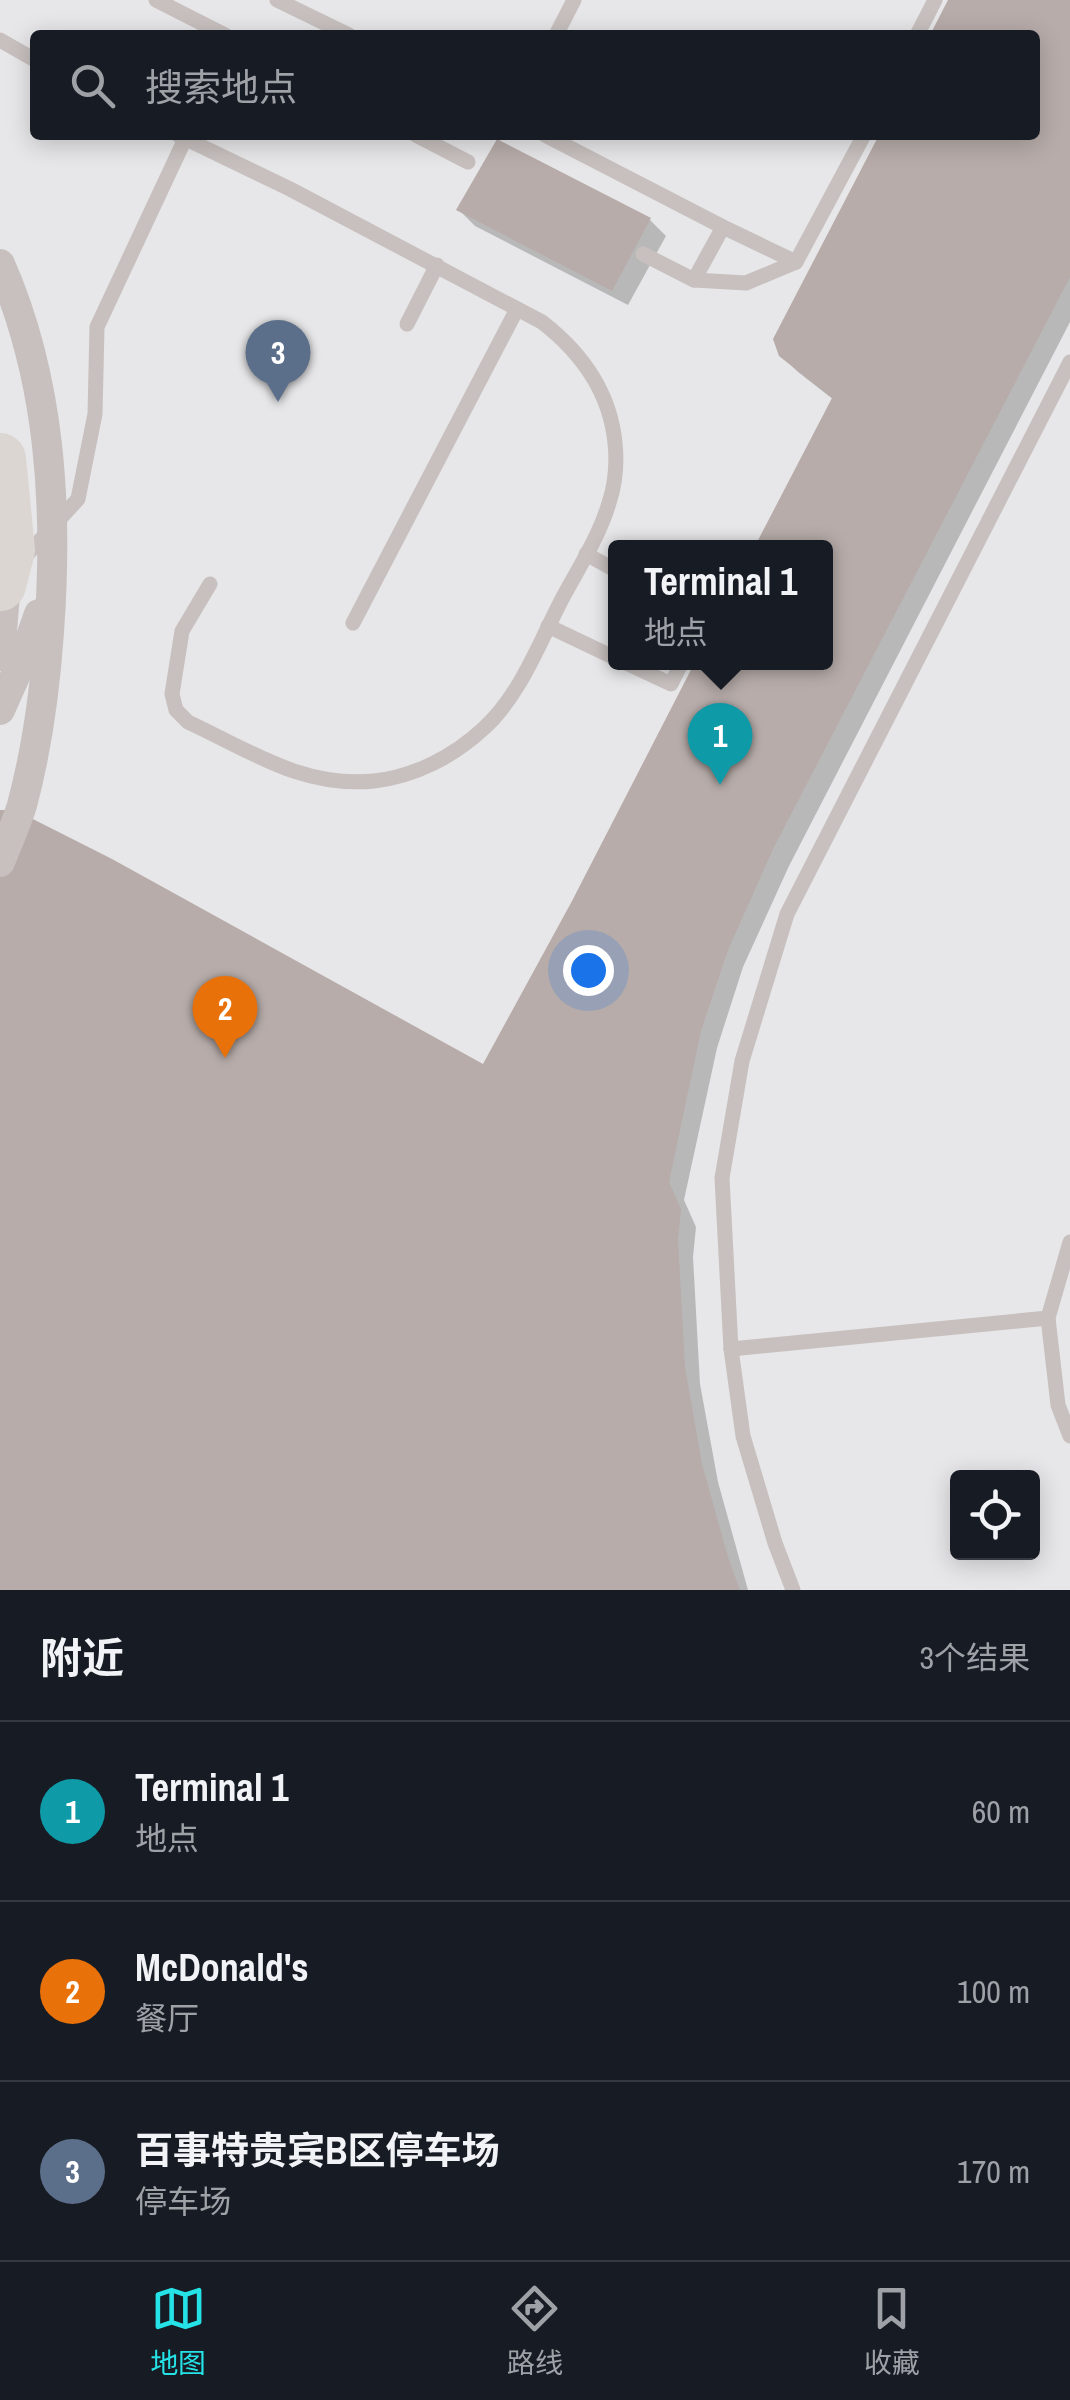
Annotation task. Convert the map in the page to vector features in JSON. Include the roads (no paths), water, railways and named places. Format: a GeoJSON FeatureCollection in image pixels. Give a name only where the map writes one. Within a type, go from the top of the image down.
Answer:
{"type":"FeatureCollection","features":[{"type":"Feature","properties":{"kind":"highway"},"geometry":{"type":"LineString","coordinates":[[12,468],[15,573]]}},
{"type":"Feature","properties":{"kind":"street"},"geometry":{"type":"LineString","coordinates":[[0,264],[26,337],[42,399],[51,490],[15,573],[0,656]]}},
{"type":"Feature","properties":{"kind":"street"},"geometry":{"type":"LineString","coordinates":[[0,710],[25,654],[15,573]]}},
{"type":"Feature","properties":{"kind":"street"},"geometry":{"type":"LineString","coordinates":[[0,862],[21,809],[37,743],[47,658],[15,573]]}},
{"type":"Feature","properties":{"kind":"lane"},"geometry":{"type":"LineString","coordinates":[[156,0],[216,30]]}},
{"type":"Feature","properties":{"kind":"lane"},"geometry":{"type":"LineString","coordinates":[[278,0],[339,30]]}},
{"type":"Feature","properties":{"kind":"lane"},"geometry":{"type":"LineString","coordinates":[[559,30],[574,0]]}},
{"type":"Feature","properties":{"kind":"lane"},"geometry":{"type":"LineString","coordinates":[[920,30],[936,0]]}},
{"type":"Feature","properties":{"kind":"lane"},"geometry":{"type":"LineString","coordinates":[[0,40],[30,57]]}},
{"type":"Feature","properties":{"kind":"lane"},"geometry":{"type":"LineString","coordinates":[[15,573],[78,499],[96,414],[97,326],[180,140]]}},
{"type":"Feature","properties":{"kind":"lane"},"geometry":{"type":"LineString","coordinates":[[187,140],[542,322],[566,340],[600,388],[615,444],[610,503],[504,706],[461,747],[408,774],[378,780],[319,780],[290,771],[188,722],[176,710],[172,694],[182,631],[210,584]]}},
{"type":"Feature","properties":{"kind":"lane"},"geometry":{"type":"LineString","coordinates":[[426,140],[468,162]]}},
{"type":"Feature","properties":{"kind":"lane"},"geometry":{"type":"LineString","coordinates":[[556,140],[796,262]]}},
{"type":"Feature","properties":{"kind":"lane"},"geometry":{"type":"LineString","coordinates":[[643,254],[694,280],[746,283],[796,262],[861,140]]}},
{"type":"Feature","properties":{"kind":"lane"},"geometry":{"type":"LineString","coordinates":[[694,280],[723,227]]}},
{"type":"Feature","properties":{"kind":"lane"},"geometry":{"type":"LineString","coordinates":[[407,324],[437,265]]}},
{"type":"Feature","properties":{"kind":"lane"},"geometry":{"type":"LineString","coordinates":[[353,622],[517,308]]}},
{"type":"Feature","properties":{"kind":"lane"},"geometry":{"type":"LineString","coordinates":[[793,1590],[742,1436],[731,1349],[722,1178],[742,1062],[787,914],[1070,362]]}},
{"type":"Feature","properties":{"kind":"lane"},"geometry":{"type":"LineString","coordinates":[[12,468],[78,499]]}},
{"type":"Feature","properties":{"kind":"lane"},"geometry":{"type":"LineString","coordinates":[[586,554],[608,566]]}},
{"type":"Feature","properties":{"kind":"lane"},"geometry":{"type":"LineString","coordinates":[[548,626],[608,655]]}},
{"type":"Feature","properties":{"kind":"lane"},"geometry":{"type":"LineString","coordinates":[[641,670],[671,684],[678,670]]}},
{"type":"Feature","properties":{"kind":"lane"},"geometry":{"type":"LineString","coordinates":[[1070,1242],[1048,1318],[1058,1406],[1070,1436]]}},
{"type":"Feature","properties":{"kind":"lane"},"geometry":{"type":"LineString","coordinates":[[731,1349],[1048,1318]]}},
{"type":"Feature","properties":{"kind":"place","name":"百事特贵宾B区停车场"},"geometry":{"type":"Point","coordinates":[278,402]}},
{"type":"Feature","properties":{"kind":"place","name":"Terminal 1"},"geometry":{"type":"Point","coordinates":[720,785]}},
{"type":"Feature","properties":{"kind":"place","name":"McDonald's"},"geometry":{"type":"Point","coordinates":[225,1058]}}]}
